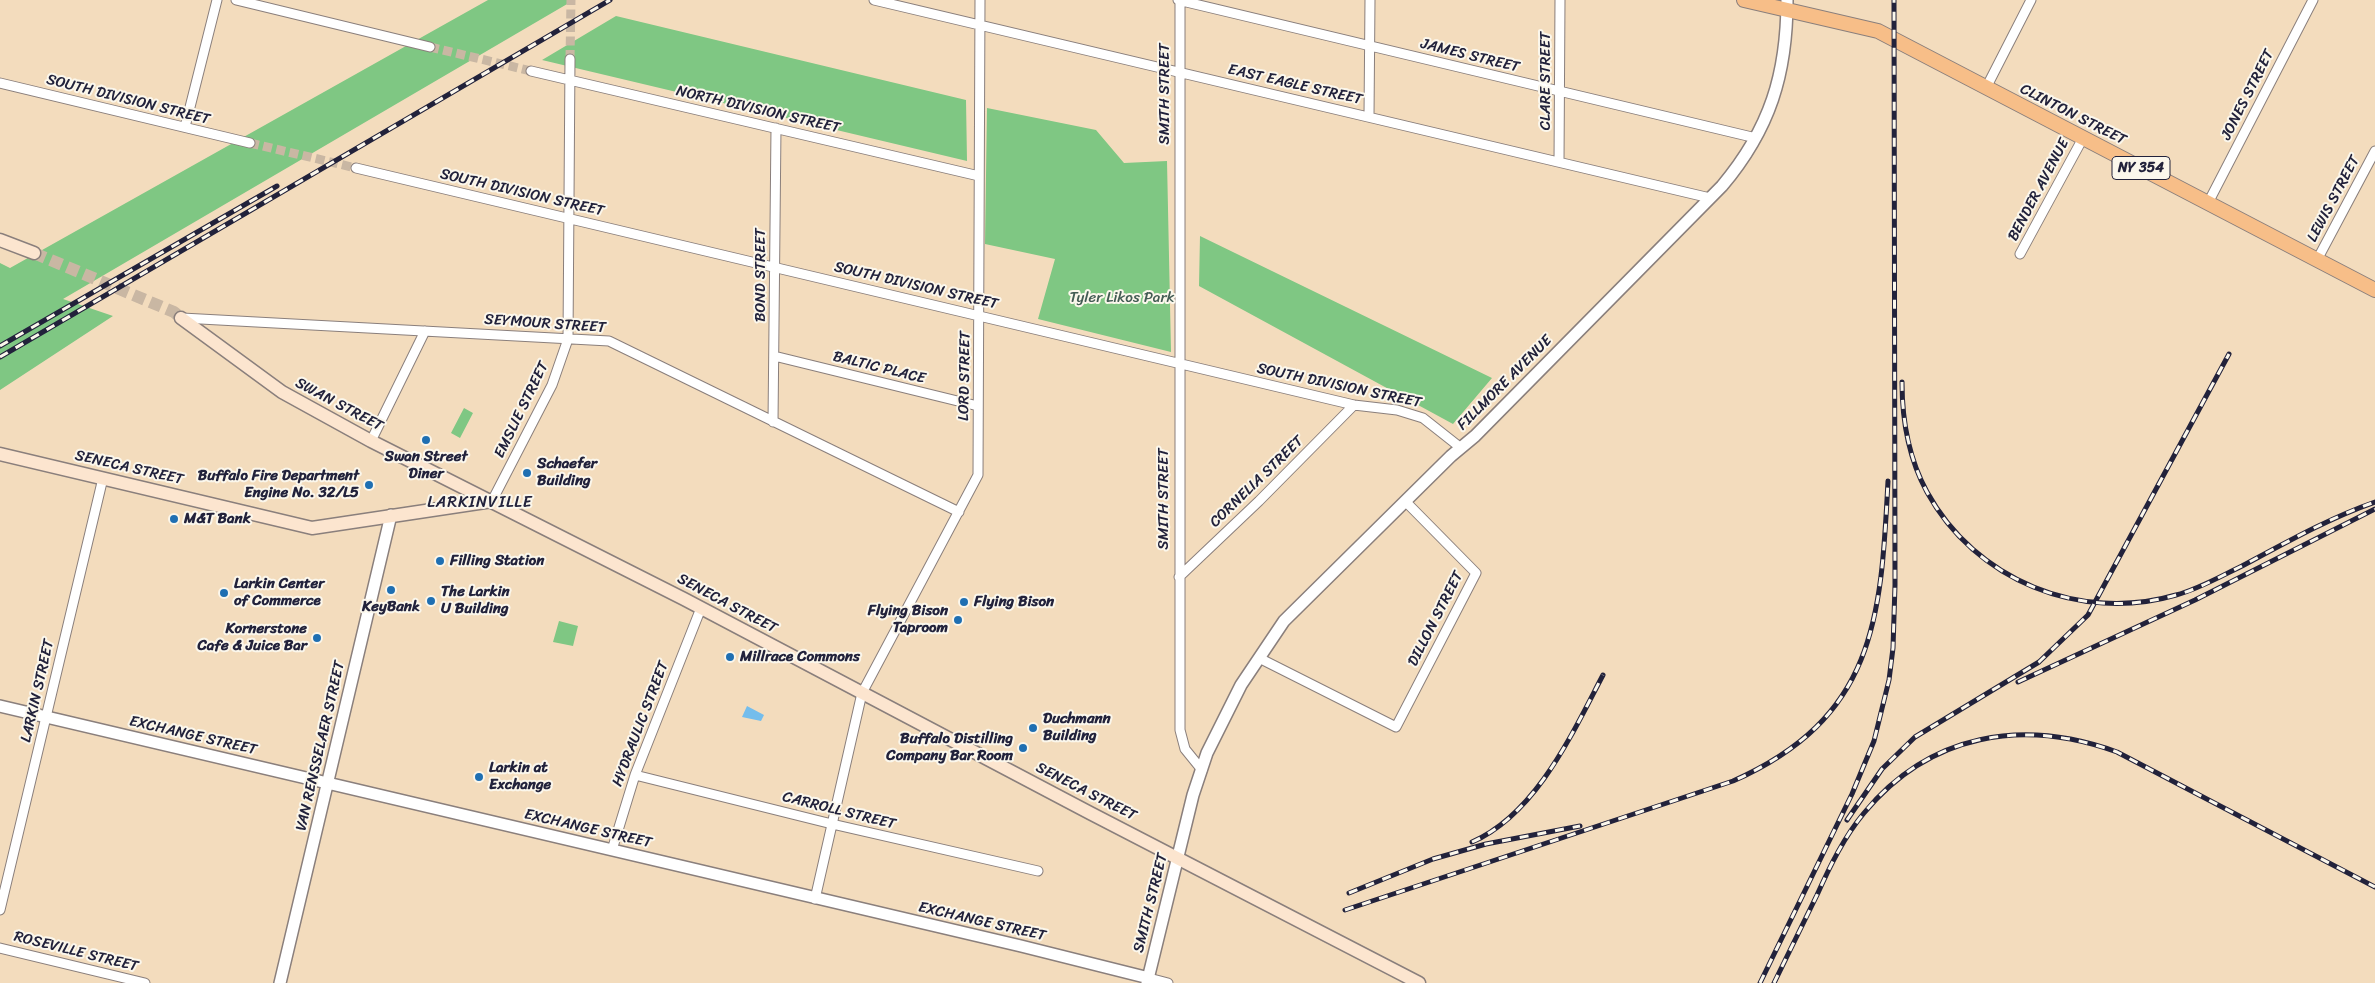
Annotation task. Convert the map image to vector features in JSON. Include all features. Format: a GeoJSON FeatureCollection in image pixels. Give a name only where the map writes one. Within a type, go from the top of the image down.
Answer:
{"type":"FeatureCollection","features":[{"type":"Feature","properties":{"kind":"main road","name":"CLINTON STREET"},"geometry":{"type":"LineString","coordinates":[[1744,0],[1787,5],[1878,31],[2375,290]]}},
{"type":"Feature","properties":{"kind":"main road"},"geometry":{"type":"LineString","coordinates":[[0,240],[34,253]]}},
{"type":"Feature","properties":{"kind":"main road","name":"SWAN STREET"},"geometry":{"type":"LineString","coordinates":[[181,318],[282,392],[371,441],[492,501]]}},
{"type":"Feature","properties":{"kind":"main road","name":"SENECA STREET"},"geometry":{"type":"LineString","coordinates":[[0,454],[312,528],[492,501],[1420,983]]}},
{"type":"Feature","properties":{"kind":"street"},"geometry":{"type":"LineString","coordinates":[[185,128],[217,0]]}},
{"type":"Feature","properties":{"kind":"street"},"geometry":{"type":"LineString","coordinates":[[236,0],[430,47]]}},
{"type":"Feature","properties":{"kind":"street","name":"EAST EAGLE STREET"},"geometry":{"type":"LineString","coordinates":[[874,0],[1710,198]]}},
{"type":"Feature","properties":{"kind":"street","name":"LORD STREET"},"geometry":{"type":"LineString","coordinates":[[815,899],[862,693],[978,475],[980,0]]}},
{"type":"Feature","properties":{"kind":"street","name":"JAMES STREET"},"geometry":{"type":"LineString","coordinates":[[1179,0],[1756,138]]}},
{"type":"Feature","properties":{"kind":"street","name":"SMITH STREET"},"geometry":{"type":"LineString","coordinates":[[1148,980],[1193,795],[1202,770],[1184,749],[1181,742],[1178,364],[1179,0]]}},
{"type":"Feature","properties":{"kind":"street"},"geometry":{"type":"LineString","coordinates":[[1369,116],[1370,0]]}},
{"type":"Feature","properties":{"kind":"street","name":"CLARE STREET"},"geometry":{"type":"LineString","coordinates":[[1559,162],[1560,0]]}},
{"type":"Feature","properties":{"kind":"street"},"geometry":{"type":"LineString","coordinates":[[1986,88],[2031,0]]}},
{"type":"Feature","properties":{"kind":"street","name":"JONES STREET"},"geometry":{"type":"LineString","coordinates":[[2208,203],[2313,0]]}},
{"type":"Feature","properties":{"kind":"street","name":"FILLMORE AVENUE"},"geometry":{"type":"LineString","coordinates":[[1202,770],[1207,753],[1231,705],[1284,621],[1461,448],[1710,198],[1738,166],[1756,138],[1776,92],[1786,43],[1787,5]]}},
{"type":"Feature","properties":{"kind":"street","name":"EMSLIE STREET"},"geometry":{"type":"LineString","coordinates":[[492,501],[552,385],[568,339],[570,58]]}},
{"type":"Feature","properties":{"kind":"street","name":"NORTH DIVISION STREET"},"geometry":{"type":"LineString","coordinates":[[531,71],[979,176]]}},
{"type":"Feature","properties":{"kind":"street","name":"SOUTH DIVISION STREET"},"geometry":{"type":"LineString","coordinates":[[0,83],[250,144]]}},
{"type":"Feature","properties":{"kind":"street","name":"BOND STREET"},"geometry":{"type":"LineString","coordinates":[[773,422],[776,128]]}},
{"type":"Feature","properties":{"kind":"street","name":"BENDER AVENUE"},"geometry":{"type":"LineString","coordinates":[[2020,254],[2083,138]]}},
{"type":"Feature","properties":{"kind":"street","name":"LEWIS STREET"},"geometry":{"type":"LineString","coordinates":[[2317,260],[2375,151]]}},
{"type":"Feature","properties":{"kind":"street","name":"SOUTH DIVISION STREET"},"geometry":{"type":"LineString","coordinates":[[356,168],[980,314],[1178,364],[1354,405],[1397,410],[1422,418],[1461,448]]}},
{"type":"Feature","properties":{"kind":"street","name":"SEYMOUR STREET"},"geometry":{"type":"LineString","coordinates":[[181,318],[609,341],[959,512]]}},
{"type":"Feature","properties":{"kind":"street"},"geometry":{"type":"LineString","coordinates":[[371,441],[425,331]]}},
{"type":"Feature","properties":{"kind":"street","name":"BALTIC PLACE"},"geometry":{"type":"LineString","coordinates":[[774,356],[978,406]]}},
{"type":"Feature","properties":{"kind":"street","name":"CORNELIA STREET"},"geometry":{"type":"LineString","coordinates":[[1179,577],[1257,503],[1354,405]]}},
{"type":"Feature","properties":{"kind":"street","name":"LARKIN STREET"},"geometry":{"type":"LineString","coordinates":[[0,910],[103,478]]}},
{"type":"Feature","properties":{"kind":"street","name":"DILLON STREET"},"geometry":{"type":"LineString","coordinates":[[1259,658],[1396,727],[1476,573],[1406,502]]}},
{"type":"Feature","properties":{"kind":"street","name":"VAN RENSSELAER STREET"},"geometry":{"type":"LineString","coordinates":[[280,983],[391,515]]}},
{"type":"Feature","properties":{"kind":"street","name":"HYDRAULIC STREET"},"geometry":{"type":"LineString","coordinates":[[612,850],[635,775],[700,608]]}},
{"type":"Feature","properties":{"kind":"street","name":"EXCHANGE STREET"},"geometry":{"type":"LineString","coordinates":[[0,706],[1021,946],[1148,980],[1168,983]]}},
{"type":"Feature","properties":{"kind":"street","name":"CARROLL STREET"},"geometry":{"type":"LineString","coordinates":[[635,775],[832,824],[1038,871]]}},
{"type":"Feature","properties":{"kind":"street","name":"ROSEVILLE STREET"},"geometry":{"type":"LineString","coordinates":[[0,948],[145,983]]}},
{"type":"Feature","properties":{"kind":"green space"},"geometry":{"type":"Polygon","coordinates":[[[488,0],[574,0],[63,299],[113,316],[0,390],[0,263],[10,268],[488,0]]]}},
{"type":"Feature","properties":{"kind":"green space"},"geometry":{"type":"Polygon","coordinates":[[[616,16],[966,100],[967,161],[542,60],[616,16]]]}},
{"type":"Feature","properties":{"kind":"green space","name":"Tyler Likos Park"},"geometry":{"type":"Polygon","coordinates":[[[987,108],[1096,130],[1124,163],[1167,161],[1171,352],[1038,319],[1055,259],[985,244],[987,108]]]}},
{"type":"Feature","properties":{"kind":"green space"},"geometry":{"type":"Polygon","coordinates":[[[1200,236],[1492,378],[1453,424],[1199,286],[1200,236]]]}},
{"type":"Feature","properties":{"kind":"green space"},"geometry":{"type":"Polygon","coordinates":[[[464,408],[473,413],[460,438],[451,433],[464,408]]]}},
{"type":"Feature","properties":{"kind":"green space"},"geometry":{"type":"Polygon","coordinates":[[[559,621],[578,626],[573,646],[553,642],[559,621]]]}},
{"type":"Feature","properties":{"kind":"water"},"geometry":{"type":"Polygon","coordinates":[[[747,706],[764,715],[761,721],[742,717],[747,706]]]}},
{"type":"Feature","properties":{"kind":"tunnel"},"geometry":{"type":"LineString","coordinates":[[570,59],[571,0]]}},
{"type":"Feature","properties":{"kind":"tunnel"},"geometry":{"type":"LineString","coordinates":[[430,47],[531,71]]}},
{"type":"Feature","properties":{"kind":"tunnel"},"geometry":{"type":"LineString","coordinates":[[250,143],[356,168]]}},
{"type":"Feature","properties":{"kind":"tunnel"},"geometry":{"type":"LineString","coordinates":[[34,253],[174,312],[181,318]]}},
{"type":"Feature","properties":{"kind":"railway"},"geometry":{"type":"LineString","coordinates":[[0,357],[610,0]]}},
{"type":"Feature","properties":{"kind":"railway"},"geometry":{"type":"LineString","coordinates":[[1760,983],[1852,794],[1874,741],[1889,680],[1893,648],[1895,585],[1894,0]]}},
{"type":"Feature","properties":{"kind":"railway"},"geometry":{"type":"LineString","coordinates":[[0,346],[277,186]]}},
{"type":"Feature","properties":{"kind":"railway"},"geometry":{"type":"LineString","coordinates":[[1847,820],[1882,769],[1915,737],[2039,662],[2088,615],[2229,354]]}},
{"type":"Feature","properties":{"kind":"railway"},"geometry":{"type":"LineString","coordinates":[[1902,382],[1903,410],[1911,452],[1927,492],[1948,523],[1973,549],[2002,571],[2034,587],[2068,598],[2103,603],[2140,602],[2176,595],[2218,578],[2324,523],[2375,502]]}},
{"type":"Feature","properties":{"kind":"railway"},"geometry":{"type":"LineString","coordinates":[[1345,910],[1733,781],[1780,756],[1816,727],[1843,695],[1861,660],[1873,620],[1881,578],[1888,481]]}},
{"type":"Feature","properties":{"kind":"railway"},"geometry":{"type":"LineString","coordinates":[[2018,682],[2195,600],[2375,509]]}},
{"type":"Feature","properties":{"kind":"railway"},"geometry":{"type":"LineString","coordinates":[[1472,842],[1495,829],[1515,812],[1533,792],[1565,746],[1603,675]]}},
{"type":"Feature","properties":{"kind":"railway"},"geometry":{"type":"LineString","coordinates":[[1774,983],[1838,852],[1864,813],[1890,786],[1918,765],[1948,750],[1980,740],[2013,735],[2047,736],[2082,742],[2117,752],[2375,887]]}},
{"type":"Feature","properties":{"kind":"railway"},"geometry":{"type":"LineString","coordinates":[[1349,893],[1433,859],[1486,844],[1580,826]]}},
{"type":"Feature","properties":{"kind":"place","name":"Swan Street Diner"},"geometry":{"type":"Point","coordinates":[426,440]}},
{"type":"Feature","properties":{"kind":"place","name":"Schaefer Building"},"geometry":{"type":"Point","coordinates":[527,473]}},
{"type":"Feature","properties":{"kind":"place","name":"Buffalo Fire Department Engine No. 32/L5"},"geometry":{"type":"Point","coordinates":[369,485]}},
{"type":"Feature","properties":{"kind":"place","name":"M&T Bank"},"geometry":{"type":"Point","coordinates":[174,519]}},
{"type":"Feature","properties":{"kind":"place","name":"Filling Station"},"geometry":{"type":"Point","coordinates":[440,561]}},
{"type":"Feature","properties":{"kind":"place","name":"KeyBank"},"geometry":{"type":"Point","coordinates":[391,590]}},
{"type":"Feature","properties":{"kind":"place","name":"Larkin Center of Commerce"},"geometry":{"type":"Point","coordinates":[224,593]}},
{"type":"Feature","properties":{"kind":"place","name":"The Larkin U Building"},"geometry":{"type":"Point","coordinates":[431,601]}},
{"type":"Feature","properties":{"kind":"place","name":"Flying Bison"},"geometry":{"type":"Point","coordinates":[964,602]}},
{"type":"Feature","properties":{"kind":"place","name":"Flying Bison Taproom"},"geometry":{"type":"Point","coordinates":[958,620]}},
{"type":"Feature","properties":{"kind":"place","name":"Kornerstone Cafe & Juice Bar"},"geometry":{"type":"Point","coordinates":[317,638]}},
{"type":"Feature","properties":{"kind":"place","name":"Millrace Commons"},"geometry":{"type":"Point","coordinates":[730,657]}},
{"type":"Feature","properties":{"kind":"place","name":"Duchmann Building"},"geometry":{"type":"Point","coordinates":[1033,728]}},
{"type":"Feature","properties":{"kind":"place","name":"Buffalo Distilling Company Bar Room"},"geometry":{"type":"Point","coordinates":[1023,748]}},
{"type":"Feature","properties":{"kind":"place","name":"Larkin at Exchange"},"geometry":{"type":"Point","coordinates":[479,777]}},
{"type":"Feature","properties":{"kind":"district","name":"LARKINVILLE"},"geometry":{"type":"Point","coordinates":[480,503]}}]}
